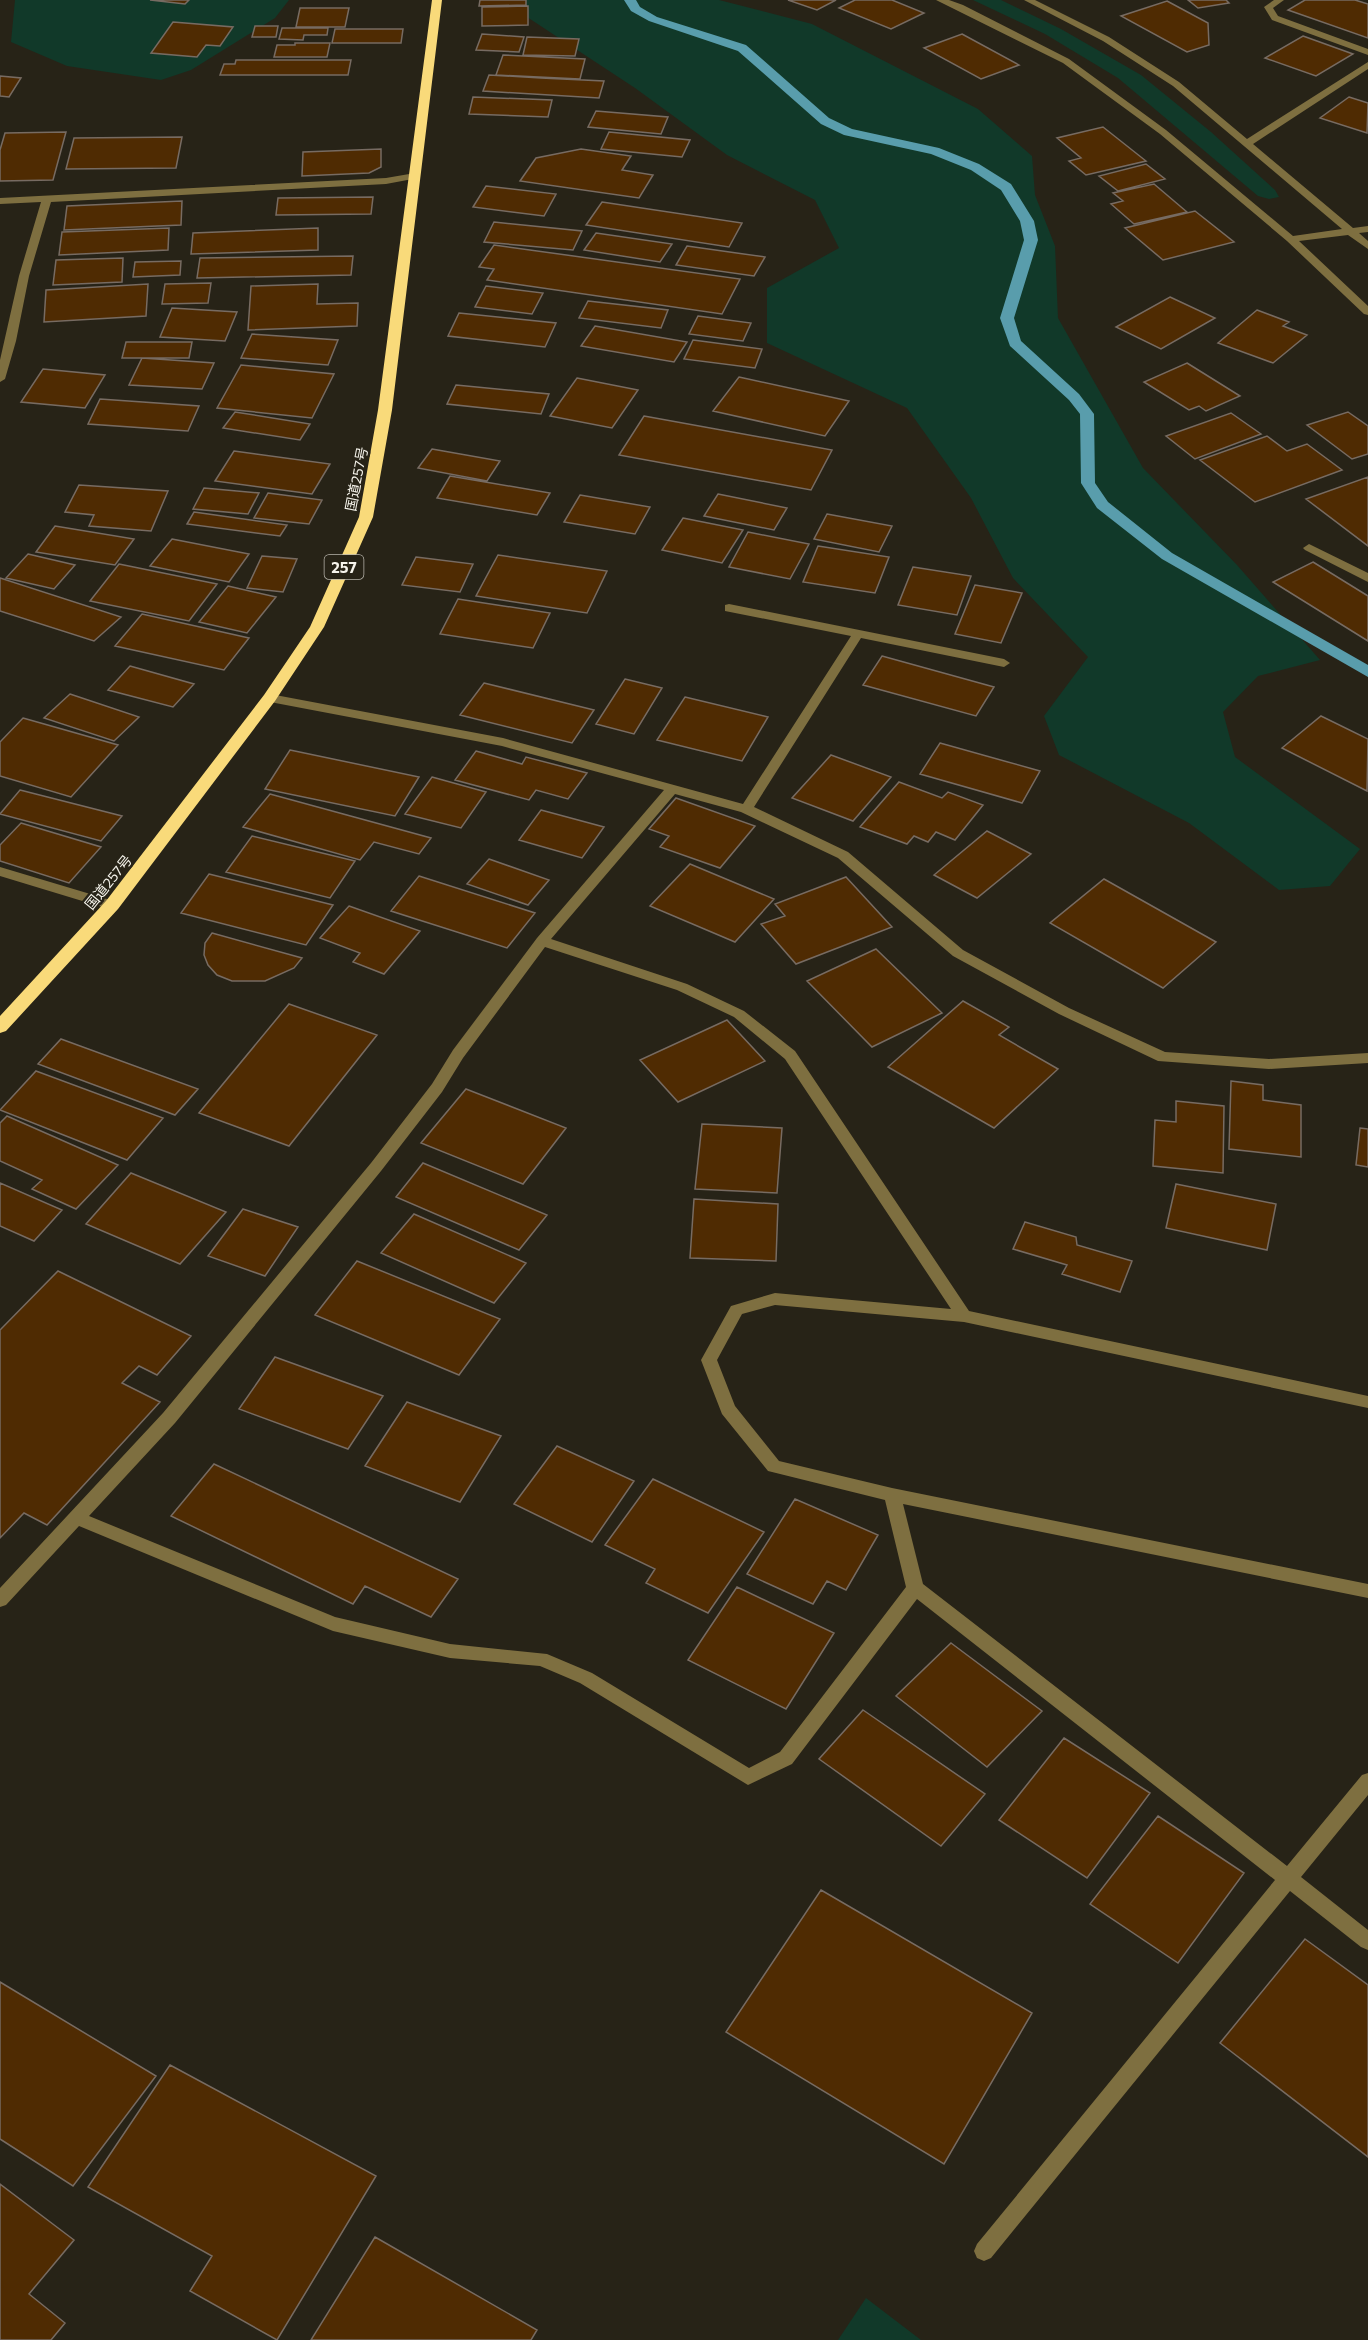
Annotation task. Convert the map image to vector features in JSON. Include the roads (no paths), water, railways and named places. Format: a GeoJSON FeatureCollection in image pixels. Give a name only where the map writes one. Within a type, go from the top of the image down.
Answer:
{"type":"FeatureCollection","features":[{"type":"Feature","properties":{"kind":"highway","name":"国道257号"},"geometry":{"type":"LineString","coordinates":[[0,1027],[112,904],[270,698],[317,627],[366,517],[385,410],[437,0]]}},
{"type":"Feature","properties":{"kind":"street"},"geometry":{"type":"LineString","coordinates":[[940,0],[960,7],[1066,61],[1163,132],[1290,239],[1368,312]]}},
{"type":"Feature","properties":{"kind":"street"},"geometry":{"type":"LineString","coordinates":[[1028,0],[1106,39],[1176,84],[1368,246]]}},
{"type":"Feature","properties":{"kind":"street"},"geometry":{"type":"LineString","coordinates":[[1280,0],[1268,7],[1275,18],[1368,52]]}},
{"type":"Feature","properties":{"kind":"street"},"geometry":{"type":"LineString","coordinates":[[1246,143],[1368,65]]}},
{"type":"Feature","properties":{"kind":"street"},"geometry":{"type":"LineString","coordinates":[[0,201],[386,181],[415,177]]}},
{"type":"Feature","properties":{"kind":"street"},"geometry":{"type":"LineString","coordinates":[[0,380],[11,341],[24,276],[47,199]]}},
{"type":"Feature","properties":{"kind":"street"},"geometry":{"type":"LineString","coordinates":[[1290,239],[1368,229]]}},
{"type":"Feature","properties":{"kind":"street"},"geometry":{"type":"LineString","coordinates":[[1309,548],[1368,578]]}},
{"type":"Feature","properties":{"kind":"street"},"geometry":{"type":"LineString","coordinates":[[729,608],[1004,663]]}},
{"type":"Feature","properties":{"kind":"street"},"geometry":{"type":"LineString","coordinates":[[746,809],[858,634]]}},
{"type":"Feature","properties":{"kind":"street"},"geometry":{"type":"LineString","coordinates":[[270,698],[503,742],[746,809],[843,855],[958,952],[1064,1011],[1163,1057],[1269,1064],[1368,1058]]}},
{"type":"Feature","properties":{"kind":"street"},"geometry":{"type":"LineString","coordinates":[[0,1600],[169,1418],[376,1167],[437,1088],[458,1054],[542,941],[672,789]]}},
{"type":"Feature","properties":{"kind":"street"},"geometry":{"type":"LineString","coordinates":[[0,871],[112,904]]}},
{"type":"Feature","properties":{"kind":"street"},"geometry":{"type":"LineString","coordinates":[[542,941],[682,987],[739,1014],[790,1055],[964,1316]]}},
{"type":"Feature","properties":{"kind":"street"},"geometry":{"type":"LineString","coordinates":[[1368,1402],[964,1316],[776,1299],[737,1310],[709,1360],[728,1409],[774,1466],[892,1495],[1368,1591]]}},
{"type":"Feature","properties":{"kind":"street"},"geometry":{"type":"LineString","coordinates":[[892,1495],[915,1588],[1368,1941]]}},
{"type":"Feature","properties":{"kind":"street"},"geometry":{"type":"LineString","coordinates":[[77,1518],[333,1624],[450,1651],[541,1659],[586,1678],[748,1777],[786,1758],[915,1588]]}},
{"type":"Feature","properties":{"kind":"street"},"geometry":{"type":"LineString","coordinates":[[984,2251],[1368,1781]]}},
{"type":"Feature","properties":{"kind":"waterway"},"geometry":{"type":"LineString","coordinates":[[630,0],[635,9],[653,19],[742,48],[825,121],[848,132],[935,151],[975,167],[1006,187],[1027,221],[1031,240],[1007,318],[1015,343],[1074,397],[1087,414],[1088,483],[1102,505],[1167,556],[1368,672]]}}]}
